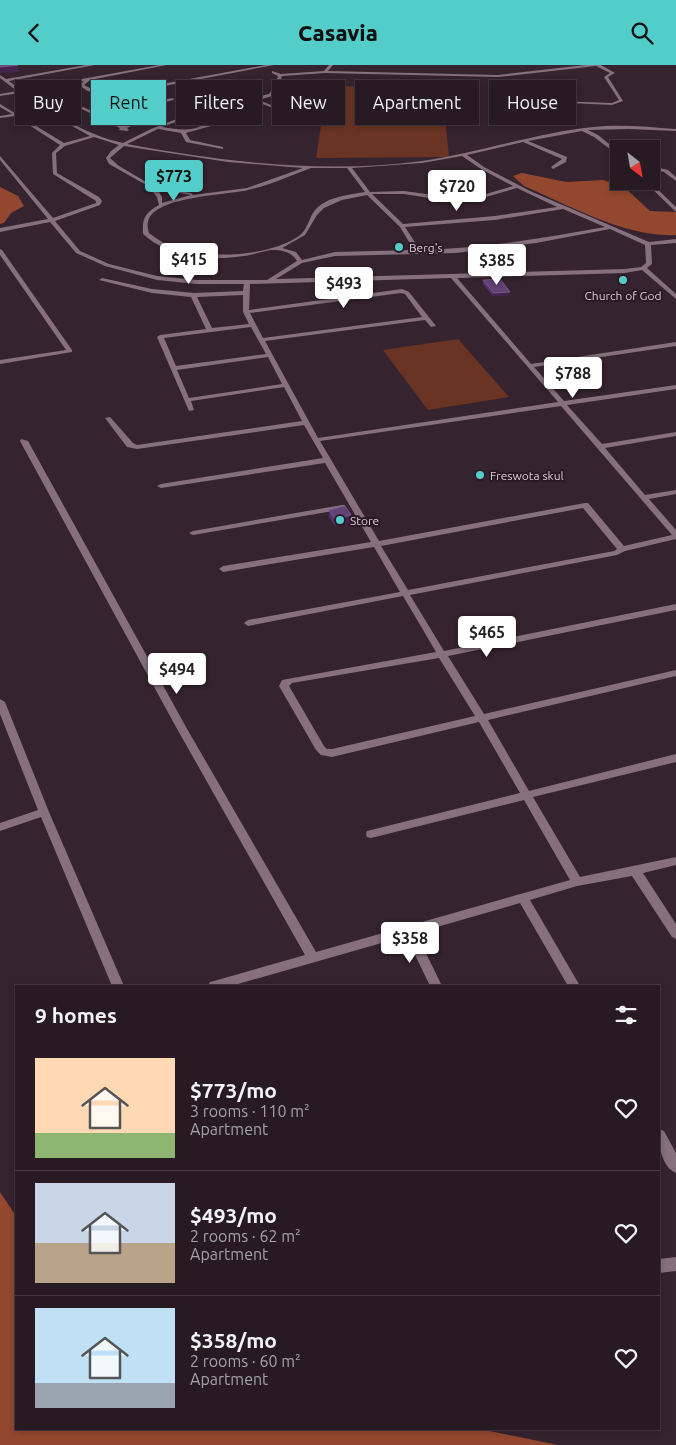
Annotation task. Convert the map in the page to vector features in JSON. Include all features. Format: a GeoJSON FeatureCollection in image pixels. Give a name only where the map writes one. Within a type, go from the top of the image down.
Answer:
{"type":"FeatureCollection","features":[{"type":"Feature","properties":{"kind":"street"},"geometry":{"type":"LineString","coordinates":[[0,84],[7,81],[93,65]]}},
{"type":"Feature","properties":{"kind":"street"},"geometry":{"type":"LineString","coordinates":[[81,80],[165,65]]}},
{"type":"Feature","properties":{"kind":"street"},"geometry":{"type":"LineString","coordinates":[[255,65],[280,75],[325,72],[510,76],[597,65],[613,73],[606,77],[621,101],[612,104],[576,103]]}},
{"type":"Feature","properties":{"kind":"street"},"geometry":{"type":"LineString","coordinates":[[166,86],[272,65]]}},
{"type":"Feature","properties":{"kind":"street"},"geometry":{"type":"LineString","coordinates":[[325,72],[331,65]]}},
{"type":"Feature","properties":{"kind":"street"},"geometry":{"type":"LineString","coordinates":[[405,74],[409,70]]}},
{"type":"Feature","properties":{"kind":"street"},"geometry":{"type":"LineString","coordinates":[[464,75],[469,70]]}},
{"type":"Feature","properties":{"kind":"street"},"geometry":{"type":"LineString","coordinates":[[262,96],[273,93],[280,75]]}},
{"type":"Feature","properties":{"kind":"street"},"geometry":{"type":"LineString","coordinates":[[0,76],[15,88]]}},
{"type":"Feature","properties":{"kind":"street"},"geometry":{"type":"LineString","coordinates":[[89,79],[82,85],[91,92]]}},
{"type":"Feature","properties":{"kind":"street"},"geometry":{"type":"LineString","coordinates":[[0,95],[15,92]]}},
{"type":"Feature","properties":{"kind":"street"},"geometry":{"type":"LineString","coordinates":[[166,100],[173,99]]}},
{"type":"Feature","properties":{"kind":"street"},"geometry":{"type":"LineString","coordinates":[[0,105],[15,115]]}},
{"type":"Feature","properties":{"kind":"street"},"geometry":{"type":"LineString","coordinates":[[82,107],[121,129],[143,134]]}},
{"type":"Feature","properties":{"kind":"street"},"geometry":{"type":"LineString","coordinates":[[0,117],[15,115]]}},
{"type":"Feature","properties":{"kind":"street"},"geometry":{"type":"LineString","coordinates":[[176,121],[122,144],[108,155],[108,160],[123,172],[153,187],[200,195]]}},
{"type":"Feature","properties":{"kind":"street"},"geometry":{"type":"LineString","coordinates":[[31,125],[63,145]]}},
{"type":"Feature","properties":{"kind":"street"},"geometry":{"type":"LineString","coordinates":[[72,125],[94,136],[151,150],[218,159],[348,167],[421,162],[582,130],[612,128],[676,130]]}},
{"type":"Feature","properties":{"kind":"street"},"geometry":{"type":"LineString","coordinates":[[121,129],[130,125]]}},
{"type":"Feature","properties":{"kind":"street"},"geometry":{"type":"LineString","coordinates":[[160,127],[183,132],[209,125]]}},
{"type":"Feature","properties":{"kind":"street"},"geometry":{"type":"LineString","coordinates":[[582,130],[596,136],[610,148]]}},
{"type":"Feature","properties":{"kind":"street"},"geometry":{"type":"LineString","coordinates":[[183,132],[188,141],[221,147]]}},
{"type":"Feature","properties":{"kind":"street"},"geometry":{"type":"LineString","coordinates":[[0,229],[52,220],[98,204],[99,201],[55,174],[54,153],[63,145],[94,136]]}},
{"type":"Feature","properties":{"kind":"street"},"geometry":{"type":"LineString","coordinates":[[523,141],[565,158],[564,161],[553,168]]}},
{"type":"Feature","properties":{"kind":"street"},"geometry":{"type":"LineString","coordinates":[[462,154],[497,178],[648,244],[676,241]]}},
{"type":"Feature","properties":{"kind":"street"},"geometry":{"type":"LineString","coordinates":[[0,157],[78,251],[107,265],[157,278],[197,282],[248,282],[625,271],[648,266],[650,261],[648,244]]}},
{"type":"Feature","properties":{"kind":"street"},"geometry":{"type":"LineString","coordinates":[[300,262],[293,252],[274,249],[222,255],[194,253],[165,247],[153,241],[146,233],[144,227],[147,217],[160,204],[200,195],[248,189],[313,166]]}},
{"type":"Feature","properties":{"kind":"street"},"geometry":{"type":"LineString","coordinates":[[348,167],[368,193],[402,226],[418,252]]}},
{"type":"Feature","properties":{"kind":"street"},"geometry":{"type":"LineString","coordinates":[[660,170],[674,175],[676,180]]}},
{"type":"Feature","properties":{"kind":"street"},"geometry":{"type":"LineString","coordinates":[[274,249],[297,239],[308,231],[320,209],[340,199],[368,193],[399,192],[462,199],[518,186]]}},
{"type":"Feature","properties":{"kind":"street"},"geometry":{"type":"LineString","coordinates":[[153,187],[160,197],[160,204]]}},
{"type":"Feature","properties":{"kind":"street"},"geometry":{"type":"LineString","coordinates":[[655,190],[676,210]]}},
{"type":"Feature","properties":{"kind":"street"},"geometry":{"type":"LineString","coordinates":[[402,226],[495,218],[566,207]]}},
{"type":"Feature","properties":{"kind":"street"},"geometry":{"type":"LineString","coordinates":[[269,281],[300,262],[335,254],[456,251],[536,241],[612,227]]}},
{"type":"Feature","properties":{"kind":"street"},"geometry":{"type":"LineString","coordinates":[[0,251],[70,351],[0,362]]}},
{"type":"Feature","properties":{"kind":"street"},"geometry":{"type":"LineString","coordinates":[[643,268],[676,297]]}},
{"type":"Feature","properties":{"kind":"street"},"geometry":{"type":"LineString","coordinates":[[248,623],[617,553],[622,549],[676,536],[645,497],[453,277]]}},
{"type":"Feature","properties":{"kind":"street"},"geometry":{"type":"LineString","coordinates":[[102,280],[152,291],[194,295],[246,293]]}},
{"type":"Feature","properties":{"kind":"street"},"geometry":{"type":"LineString","coordinates":[[248,282],[246,312],[326,460],[482,719],[577,882]]}},
{"type":"Feature","properties":{"kind":"street"},"geometry":{"type":"LineString","coordinates":[[246,312],[402,291],[407,293],[434,326]]}},
{"type":"Feature","properties":{"kind":"street"},"geometry":{"type":"LineString","coordinates":[[194,295],[195,301],[210,330]]}},
{"type":"Feature","properties":{"kind":"street"},"geometry":{"type":"LineString","coordinates":[[262,340],[426,318]]}},
{"type":"Feature","properties":{"kind":"street"},"geometry":{"type":"LineString","coordinates":[[192,410],[160,337],[254,325]]}},
{"type":"Feature","properties":{"kind":"street"},"geometry":{"type":"LineString","coordinates":[[529,366],[676,345]]}},
{"type":"Feature","properties":{"kind":"street"},"geometry":{"type":"LineString","coordinates":[[174,368],[270,355]]}},
{"type":"Feature","properties":{"kind":"street"},"geometry":{"type":"LineString","coordinates":[[187,400],[287,385]]}},
{"type":"Feature","properties":{"kind":"street"},"geometry":{"type":"LineString","coordinates":[[316,440],[676,387]]}},
{"type":"Feature","properties":{"kind":"street"},"geometry":{"type":"LineString","coordinates":[[108,418],[130,445],[137,447],[306,423]]}},
{"type":"Feature","properties":{"kind":"street"},"geometry":{"type":"LineString","coordinates":[[600,447],[676,435]]}},
{"type":"Feature","properties":{"kind":"street"},"geometry":{"type":"LineString","coordinates":[[24,441],[181,727],[313,958]]}},
{"type":"Feature","properties":{"kind":"street"},"geometry":{"type":"LineString","coordinates":[[161,486],[326,460]]}},
{"type":"Feature","properties":{"kind":"street"},"geometry":{"type":"LineString","coordinates":[[645,497],[676,492]]}},
{"type":"Feature","properties":{"kind":"street"},"geometry":{"type":"LineString","coordinates":[[193,533],[354,505]]}},
{"type":"Feature","properties":{"kind":"street"},"geometry":{"type":"LineString","coordinates":[[223,569],[377,544],[585,505],[622,549]]}},
{"type":"Feature","properties":{"kind":"street"},"geometry":{"type":"LineString","coordinates":[[675,609],[443,654],[285,682],[284,686],[320,749],[325,753],[332,753],[676,673]]}},
{"type":"Feature","properties":{"kind":"street"},"geometry":{"type":"LineString","coordinates":[[0,705],[118,985]]}},
{"type":"Feature","properties":{"kind":"street"},"geometry":{"type":"LineString","coordinates":[[371,834],[676,758]]}},
{"type":"Feature","properties":{"kind":"street"},"geometry":{"type":"LineString","coordinates":[[0,827],[44,812]]}},
{"type":"Feature","properties":{"kind":"street"},"geometry":{"type":"LineString","coordinates":[[218,985],[577,882],[676,861]]}},
{"type":"Feature","properties":{"kind":"street"},"geometry":{"type":"LineString","coordinates":[[635,871],[676,934]]}},
{"type":"Feature","properties":{"kind":"street"},"geometry":{"type":"LineString","coordinates":[[523,897],[573,985]]}},
{"type":"Feature","properties":{"kind":"street"},"geometry":{"type":"LineString","coordinates":[[408,930],[436,985]]}},
{"type":"Feature","properties":{"kind":"street"},"geometry":{"type":"LineString","coordinates":[[660,1137],[676,1166]]}},
{"type":"Feature","properties":{"kind":"street"},"geometry":{"type":"LineString","coordinates":[[660,1266],[676,1264]]}},
{"type":"Feature","properties":{"kind":"shaded area"},"geometry":{"type":"Polygon","coordinates":[[[345,86],[355,86],[355,125],[446,125],[449,157],[316,158],[321,125],[345,125],[345,86]]]}},
{"type":"Feature","properties":{"kind":"shaded area"},"geometry":{"type":"Polygon","coordinates":[[[522,173],[566,182],[603,180],[610,182],[610,190],[627,190],[650,211],[676,212],[676,235],[657,235],[618,226],[598,219],[524,186],[513,176],[522,173]]]}},
{"type":"Feature","properties":{"kind":"shaded area"},"geometry":{"type":"Polygon","coordinates":[[[0,187],[18,196],[24,206],[11,213],[4,223],[0,224],[0,187]]]}},
{"type":"Feature","properties":{"kind":"shaded area"},"geometry":{"type":"Polygon","coordinates":[[[458,339],[509,397],[428,410],[383,350],[458,339]]]}},
{"type":"Feature","properties":{"kind":"shaded area"},"geometry":{"type":"Polygon","coordinates":[[[0,1192],[15,1214],[15,1430],[485,1430],[558,1445],[0,1445],[0,1192]]]}},
{"type":"Feature","properties":{"kind":"building"},"geometry":{"type":"Polygon","coordinates":[[[0,65],[18,65],[0,67],[0,65]]]}},
{"type":"Feature","properties":{"kind":"building"},"geometry":{"type":"Polygon","coordinates":[[[500,279],[510,292],[494,293],[483,280],[500,279]]]}},
{"type":"Feature","properties":{"kind":"building"},"geometry":{"type":"Polygon","coordinates":[[[345,506],[351,515],[335,519],[329,510],[345,506]]]}},
{"type":"Feature","properties":{"kind":"place","name":"Berg's"},"geometry":{"type":"Point","coordinates":[399,247]}},
{"type":"Feature","properties":{"kind":"place","name":"Church of God"},"geometry":{"type":"Point","coordinates":[623,280]}},
{"type":"Feature","properties":{"kind":"place","name":"Freswota skul"},"geometry":{"type":"Point","coordinates":[480,475]}},
{"type":"Feature","properties":{"kind":"place","name":"Store"},"geometry":{"type":"Point","coordinates":[340,520]}}]}
